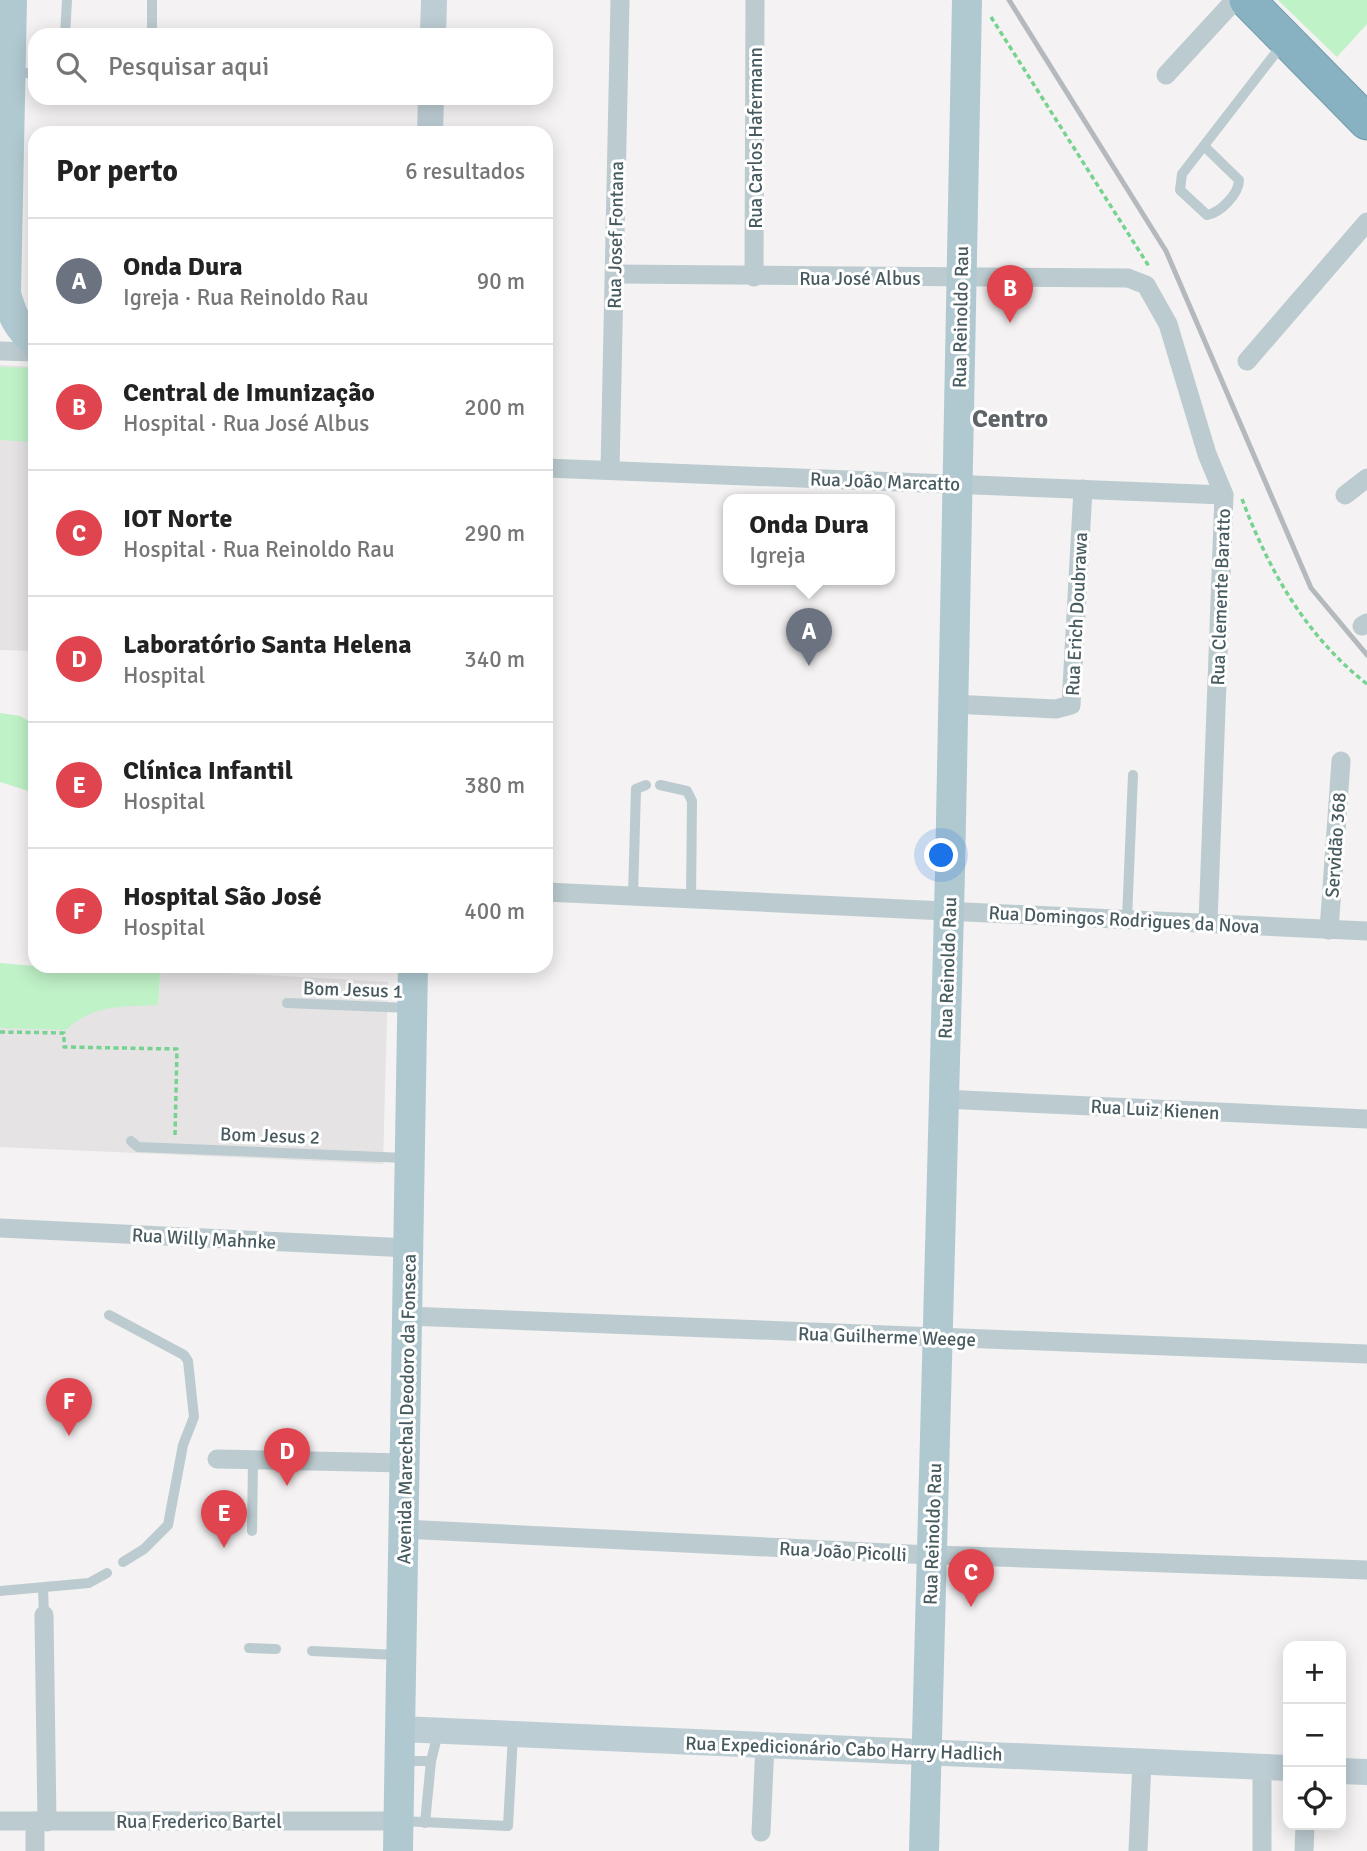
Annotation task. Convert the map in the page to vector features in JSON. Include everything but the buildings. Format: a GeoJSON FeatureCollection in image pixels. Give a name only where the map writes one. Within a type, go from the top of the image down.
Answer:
{"type":"FeatureCollection","features":[{"type":"Feature","properties":{"kind":"highway"},"geometry":{"type":"LineString","coordinates":[[1247,0],[1367,122]]}},
{"type":"Feature","properties":{"kind":"main road"},"geometry":{"type":"LineString","coordinates":[[12,0],[14,60],[3,302],[28,336]]}},
{"type":"Feature","properties":{"kind":"main road","name":"Rua Reinoldo Rau"},"geometry":{"type":"LineString","coordinates":[[924,1851],[949,911],[967,0]]}},
{"type":"Feature","properties":{"kind":"main road","name":"Avenida Marechal Deodoro da Fonseca"},"geometry":{"type":"LineString","coordinates":[[398,1851],[412,1822],[399,1761],[414,973]]}},
{"type":"Feature","properties":{"kind":"street"},"geometry":{"type":"LineString","coordinates":[[423,28],[424,0]]}},
{"type":"Feature","properties":{"kind":"street"},"geometry":{"type":"LineString","coordinates":[[433,28],[434,0]]}},
{"type":"Feature","properties":{"kind":"street"},"geometry":{"type":"LineString","coordinates":[[442,28],[443,0]]}},
{"type":"Feature","properties":{"kind":"street","name":"Rua Josef Fontana"},"geometry":{"type":"LineString","coordinates":[[610,470],[620,0]]}},
{"type":"Feature","properties":{"kind":"street","name":"Rua Carlos Hafermann"},"geometry":{"type":"LineString","coordinates":[[754,277],[755,0]]}},
{"type":"Feature","properties":{"kind":"street"},"geometry":{"type":"LineString","coordinates":[[1166,75],[1235,0]]}},
{"type":"Feature","properties":{"kind":"street"},"geometry":{"type":"LineString","coordinates":[[420,126],[421,105]]}},
{"type":"Feature","properties":{"kind":"street"},"geometry":{"type":"LineString","coordinates":[[430,126],[431,105]]}},
{"type":"Feature","properties":{"kind":"street"},"geometry":{"type":"LineString","coordinates":[[440,126],[441,105]]}},
{"type":"Feature","properties":{"kind":"street"},"geometry":{"type":"LineString","coordinates":[[1247,361],[1367,222]]}},
{"type":"Feature","properties":{"kind":"street","name":"Rua José Albus"},"geometry":{"type":"LineString","coordinates":[[615,274],[961,279],[1128,278],[1146,285]]}},
{"type":"Feature","properties":{"kind":"street","name":"Rua Clemente Baratto"},"geometry":{"type":"LineString","coordinates":[[1146,285],[1168,324],[1207,454],[1224,495],[1208,923]]}},
{"type":"Feature","properties":{"kind":"street"},"geometry":{"type":"LineString","coordinates":[[0,351],[28,352]]}},
{"type":"Feature","properties":{"kind":"street","name":"Rua João Marcatto"},"geometry":{"type":"LineString","coordinates":[[553,468],[1224,495]]}},
{"type":"Feature","properties":{"kind":"street"},"geometry":{"type":"LineString","coordinates":[[1345,495],[1367,478]]}},
{"type":"Feature","properties":{"kind":"street","name":"Rua Erich Doubrawa"},"geometry":{"type":"LineString","coordinates":[[953,704],[1056,709],[1070,705],[1083,489]]}},
{"type":"Feature","properties":{"kind":"street","name":"Servidão 368"},"geometry":{"type":"LineString","coordinates":[[1329,930],[1341,761]]}},
{"type":"Feature","properties":{"kind":"street","name":"Rua Domingos Rodrigues da Nova"},"geometry":{"type":"LineString","coordinates":[[553,892],[1367,931]]}},
{"type":"Feature","properties":{"kind":"street","name":"Rua Luiz Kienen"},"geometry":{"type":"LineString","coordinates":[[943,1099],[1367,1119]]}},
{"type":"Feature","properties":{"kind":"street","name":"Rua Willy Mahnke"},"geometry":{"type":"LineString","coordinates":[[0,1228],[408,1248]]}},
{"type":"Feature","properties":{"kind":"street","name":"Rua Guilherme Weege"},"geometry":{"type":"LineString","coordinates":[[407,1317],[1367,1354]]}},
{"type":"Feature","properties":{"kind":"street"},"geometry":{"type":"LineString","coordinates":[[212,1459],[405,1463]]}},
{"type":"Feature","properties":{"kind":"street","name":"Rua João Picolli"},"geometry":{"type":"LineString","coordinates":[[403,1530],[931,1555],[1367,1570]]}},
{"type":"Feature","properties":{"kind":"street"},"geometry":{"type":"LineString","coordinates":[[36,1851],[41,1821],[44,1615]]}},
{"type":"Feature","properties":{"kind":"street","name":"Rua Expedicionário Cabo Harry Hadlich"},"geometry":{"type":"LineString","coordinates":[[400,1729],[1275,1767]]}},
{"type":"Feature","properties":{"kind":"street"},"geometry":{"type":"LineString","coordinates":[[761,1832],[765,1744]]}},
{"type":"Feature","properties":{"kind":"street"},"geometry":{"type":"LineString","coordinates":[[1138,1851],[1142,1762]]}},
{"type":"Feature","properties":{"kind":"street"},"geometry":{"type":"LineString","coordinates":[[1262,1851],[1275,1767]]}},
{"type":"Feature","properties":{"kind":"street"},"geometry":{"type":"LineString","coordinates":[[1346,1771],[1367,1772]]}},
{"type":"Feature","properties":{"kind":"street","name":"Rua Frederico Bartel"},"geometry":{"type":"LineString","coordinates":[[0,1821],[412,1822]]}},
{"type":"Feature","properties":{"kind":"street"},"geometry":{"type":"LineString","coordinates":[[1304,1851],[1305,1830]]}},
{"type":"Feature","properties":{"kind":"lane"},"geometry":{"type":"LineString","coordinates":[[65,28],[67,0]]}},
{"type":"Feature","properties":{"kind":"lane"},"geometry":{"type":"LineString","coordinates":[[152,0],[152,28]]}},
{"type":"Feature","properties":{"kind":"lane"},"geometry":{"type":"LineString","coordinates":[[1204,146],[1239,180],[1235,193],[1214,214],[1207,215],[1180,190],[1182,174],[1286,40]]}},
{"type":"Feature","properties":{"kind":"lane"},"geometry":{"type":"LineString","coordinates":[[1127,919],[1133,775]]}},
{"type":"Feature","properties":{"kind":"lane"},"geometry":{"type":"LineString","coordinates":[[633,896],[636,789],[646,785]]}},
{"type":"Feature","properties":{"kind":"lane"},"geometry":{"type":"LineString","coordinates":[[660,785],[687,791],[692,802],[691,899]]}},
{"type":"Feature","properties":{"kind":"lane","name":"Bom Jesus 1"},"geometry":{"type":"LineString","coordinates":[[290,1004],[413,1009]]}},
{"type":"Feature","properties":{"kind":"lane","name":"Bom Jesus 2"},"geometry":{"type":"LineString","coordinates":[[131,1141],[138,1147],[410,1158]]}},
{"type":"Feature","properties":{"kind":"lane"},"geometry":{"type":"LineString","coordinates":[[109,1315],[184,1355],[188,1361],[194,1417],[168,1525],[144,1549],[123,1562]]}},
{"type":"Feature","properties":{"kind":"lane"},"geometry":{"type":"LineString","coordinates":[[251,1531],[253,1460]]}},
{"type":"Feature","properties":{"kind":"lane"},"geometry":{"type":"LineString","coordinates":[[0,1591],[89,1583],[107,1573]]}},
{"type":"Feature","properties":{"kind":"lane"},"geometry":{"type":"LineString","coordinates":[[43,1588],[44,1615]]}},
{"type":"Feature","properties":{"kind":"lane"},"geometry":{"type":"LineString","coordinates":[[249,1648],[276,1649]]}},
{"type":"Feature","properties":{"kind":"lane"},"geometry":{"type":"LineString","coordinates":[[312,1651],[401,1655]]}},
{"type":"Feature","properties":{"kind":"lane"},"geometry":{"type":"LineString","coordinates":[[438,1731],[412,1822],[508,1826],[513,1734]]}},
{"type":"Feature","properties":{"kind":"lane"},"geometry":{"type":"LineString","coordinates":[[399,1761],[431,1762]]}},
{"type":"Feature","properties":{"kind":"path"},"geometry":{"type":"LineString","coordinates":[[0,1032],[64,1033],[64,1047],[177,1049],[174,1149]]}},
{"type":"Feature","properties":{"kind":"shaded area"},"geometry":{"type":"Polygon","coordinates":[[[0,365],[28,367],[28,651],[0,650],[0,365]]]}},
{"type":"Feature","properties":{"kind":"shaded area"},"geometry":{"type":"Polygon","coordinates":[[[161,973],[231,973],[388,982],[383,1164],[0,1147],[0,999],[158,1005],[161,973]]]}},
{"type":"Feature","properties":{"kind":"green space"},"geometry":{"type":"Polygon","coordinates":[[[1278,0],[1367,0],[1367,24],[1337,57],[1278,0]]]}},
{"type":"Feature","properties":{"kind":"green space"},"geometry":{"type":"Polygon","coordinates":[[[0,367],[28,368],[28,442],[0,440],[0,367]]]}},
{"type":"Feature","properties":{"kind":"green space"},"geometry":{"type":"Polygon","coordinates":[[[0,713],[20,716],[28,721],[28,791],[0,782],[0,713]]]}},
{"type":"Feature","properties":{"kind":"green space"},"geometry":{"type":"Polygon","coordinates":[[[0,963],[28,965],[28,973],[160,973],[158,1005],[97,1011],[66,1030],[0,1028],[0,963]]]}},
{"type":"Feature","properties":{"kind":"railway"},"geometry":{"type":"LineString","coordinates":[[1009,0],[1166,251],[1311,588],[1367,655]]}},
{"type":"Feature","properties":{"kind":"place","name":"Central de Imunização"},"geometry":{"type":"Point","coordinates":[1010,323]}},
{"type":"Feature","properties":{"kind":"place","name":"Onda Dura"},"geometry":{"type":"Point","coordinates":[809,666]}},
{"type":"Feature","properties":{"kind":"place","name":"Hospital São José"},"geometry":{"type":"Point","coordinates":[69,1436]}},
{"type":"Feature","properties":{"kind":"place","name":"Laboratório Santa Helena"},"geometry":{"type":"Point","coordinates":[287,1486]}},
{"type":"Feature","properties":{"kind":"place","name":"Clínica Infantil"},"geometry":{"type":"Point","coordinates":[224,1548]}},
{"type":"Feature","properties":{"kind":"place","name":"IOT Norte"},"geometry":{"type":"Point","coordinates":[971,1607]}},
{"type":"Feature","properties":{"kind":"district","name":"Centro"},"geometry":{"type":"Point","coordinates":[1010,418]}}]}
